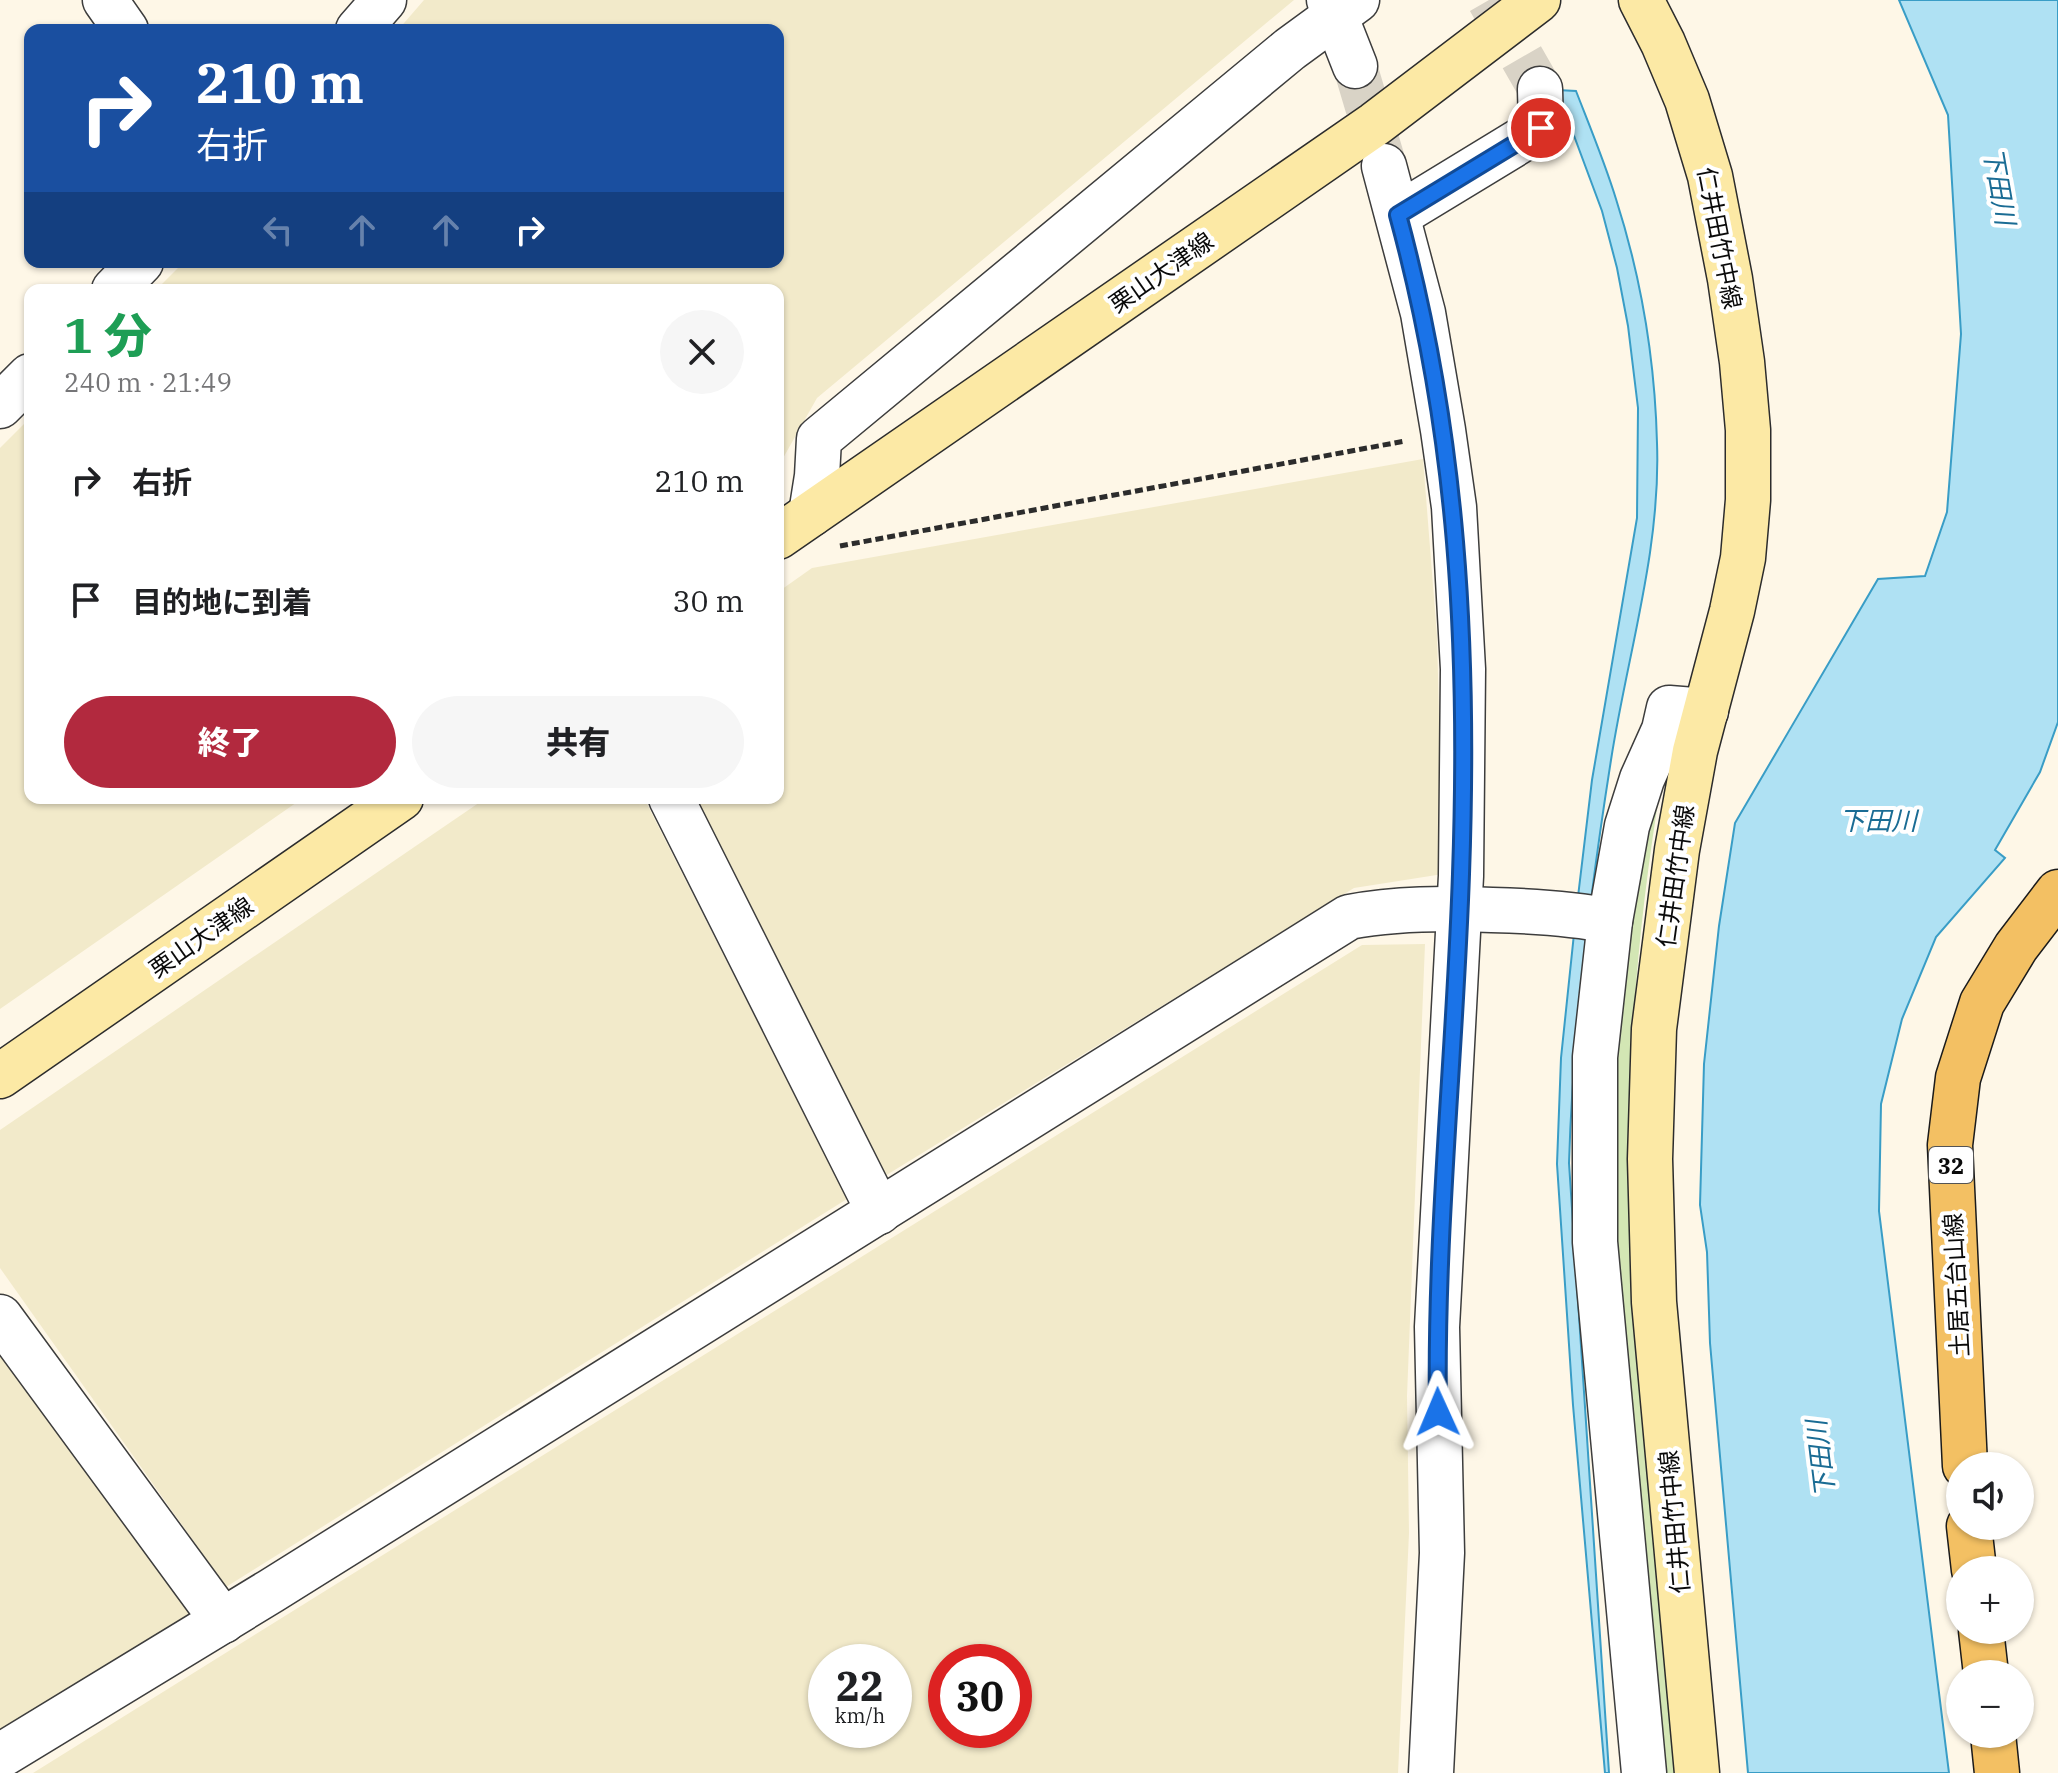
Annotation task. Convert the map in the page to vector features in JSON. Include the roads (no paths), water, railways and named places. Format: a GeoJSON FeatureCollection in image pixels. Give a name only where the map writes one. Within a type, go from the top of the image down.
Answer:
{"type":"FeatureCollection","features":[{"type":"Feature","properties":{"kind":"main road","name":"栗山大津線"},"geometry":{"type":"LineString","coordinates":[[794,526],[1362,133],[1538,0]]}},
{"type":"Feature","properties":{"kind":"main road","name":"仁井田竹中線"},"geometry":{"type":"LineString","coordinates":[[1641,0],[1687,100],[1710,176],[1730,279],[1748,430],[1748,500],[1743,558],[1695,751],[1677,850],[1654,1029],[1650,1159],[1654,1302],[1697,1773]]}},
{"type":"Feature","properties":{"kind":"main road","name":"栗山大津線"},"geometry":{"type":"LineString","coordinates":[[0,1076],[392,804]]}},
{"type":"Feature","properties":{"kind":"main road","name":"土居五台山線"},"geometry":{"type":"LineString","coordinates":[[1964,1452],[1950,1145],[1958,1078],[1982,1003],[2016,947],[2058,892]]}},
{"type":"Feature","properties":{"kind":"main road"},"geometry":{"type":"LineString","coordinates":[[1994,1748],[1997,1773]]}},
{"type":"Feature","properties":{"kind":"street"},"geometry":{"type":"LineString","coordinates":[[105,0],[122,24]]}},
{"type":"Feature","properties":{"kind":"street"},"geometry":{"type":"LineString","coordinates":[[363,24],[384,0]]}},
{"type":"Feature","properties":{"kind":"street"},"geometry":{"type":"LineString","coordinates":[[794,526],[817,476],[819,439],[1340,5],[1355,66]]}},
{"type":"Feature","properties":{"kind":"street"},"geometry":{"type":"LineString","coordinates":[[1398,215],[1541,128],[1540,89]]}},
{"type":"Feature","properties":{"kind":"street"},"geometry":{"type":"LineString","coordinates":[[1384,166],[1423,313],[1443,430],[1454,507],[1462,656],[1463,789],[1459,909],[1437,1327],[1442,1553],[1431,1773]]}},
{"type":"Feature","properties":{"kind":"street"},"geometry":{"type":"LineString","coordinates":[[120,284],[135,268]]}},
{"type":"Feature","properties":{"kind":"street"},"geometry":{"type":"LineString","coordinates":[[0,406],[24,382]]}},
{"type":"Feature","properties":{"kind":"street"},"geometry":{"type":"LineString","coordinates":[[1644,1773],[1595,1242],[1591,917],[1642,779],[1664,730],[1669,708],[1706,711]]}},
{"type":"Feature","properties":{"kind":"street"},"geometry":{"type":"LineString","coordinates":[[674,804],[879,1212]]}},
{"type":"Feature","properties":{"kind":"street"},"geometry":{"type":"LineString","coordinates":[[0,1756],[223,1621],[1349,917],[1381,911],[1459,909],[1591,917]]}},
{"type":"Feature","properties":{"kind":"street"},"geometry":{"type":"LineString","coordinates":[[0,1317],[223,1621]]}},
{"type":"Feature","properties":{"kind":"water","name":"下田川"},"geometry":{"type":"Polygon","coordinates":[[[1899,0],[2058,0],[2058,722],[2040,772],[1995,850],[2005,858],[1936,937],[1902,1019],[1881,1104],[1879,1211],[1949,1773],[1748,1773],[1710,1343],[1707,1252],[1700,1205],[1704,1064],[1719,926],[1735,823],[1878,579],[1925,576],[1947,512],[1961,334],[1948,115],[1899,0]]]}},
{"type":"Feature","properties":{"kind":"water"},"geometry":{"type":"Polygon","coordinates":[[[1557,90],[1576,91],[1625,229],[1645,320],[1657,443],[1654,523],[1642,603],[1611,760],[1590,911],[1574,1062],[1569,1163],[1609,1773],[1605,1773],[1573,1405],[1557,1164],[1561,1058],[1592,780],[1637,518],[1638,408],[1617,268],[1602,211],[1557,90]]]}},
{"type":"Feature","properties":{"kind":"tunnel"},"geometry":{"type":"LineString","coordinates":[[1489,0],[1540,89]]}},
{"type":"Feature","properties":{"kind":"tunnel"},"geometry":{"type":"LineString","coordinates":[[1355,66],[1383,160]]}}]}
